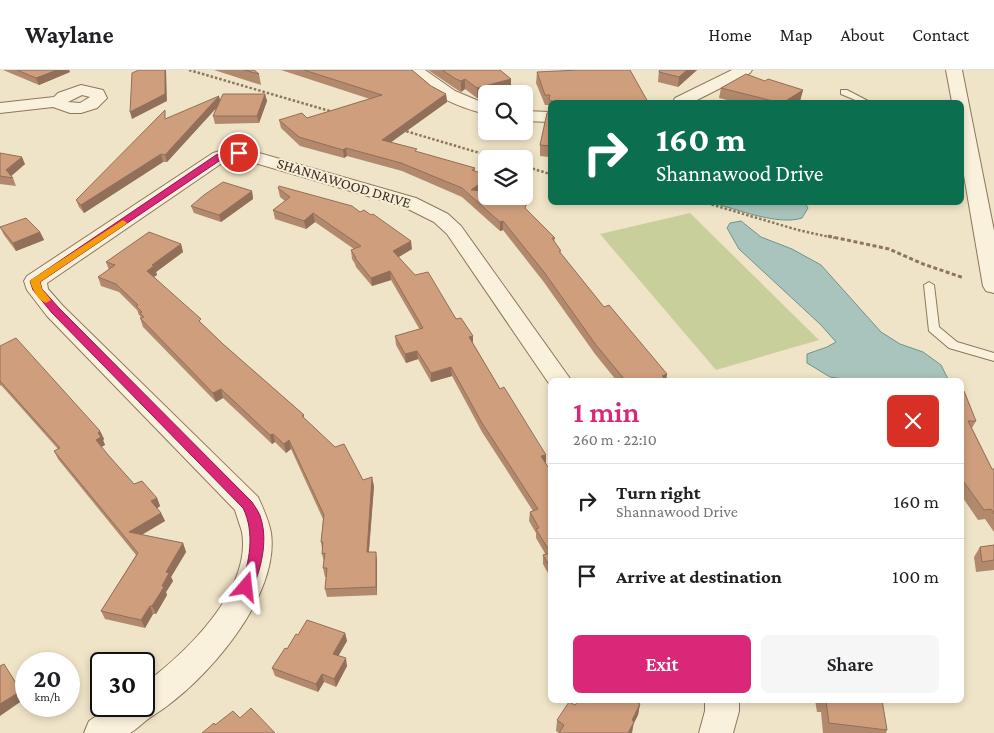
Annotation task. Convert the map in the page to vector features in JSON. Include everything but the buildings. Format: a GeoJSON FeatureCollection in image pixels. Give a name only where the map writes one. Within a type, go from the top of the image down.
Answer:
{"type":"FeatureCollection","features":[{"type":"Feature","properties":{"kind":"street"},"geometry":{"type":"LineString","coordinates":[[416,70],[444,92],[478,106]]}},
{"type":"Feature","properties":{"kind":"street"},"geometry":{"type":"LineString","coordinates":[[686,100],[744,70]]}},
{"type":"Feature","properties":{"kind":"street"},"geometry":{"type":"LineString","coordinates":[[954,70],[960,100]]}},
{"type":"Feature","properties":{"kind":"street"},"geometry":{"type":"LineString","coordinates":[[0,108],[59,101]]}},
{"type":"Feature","properties":{"kind":"street"},"geometry":{"type":"LineString","coordinates":[[533,116],[548,117]]}},
{"type":"Feature","properties":{"kind":"street"},"geometry":{"type":"LineString","coordinates":[[964,128],[994,286]]}},
{"type":"Feature","properties":{"kind":"street","name":"SHANNAWOOD DRIVE"},"geometry":{"type":"LineString","coordinates":[[155,695],[181,676],[206,650],[240,600],[252,574],[257,546],[255,519],[248,505],[55,310],[38,290],[35,281],[219,157],[230,153],[245,154],[409,202],[441,218],[454,230],[558,378]]}},
{"type":"Feature","properties":{"kind":"street"},"geometry":{"type":"LineString","coordinates":[[716,733],[722,711],[722,703]]}},
{"type":"Feature","properties":{"kind":"street"},"geometry":{"type":"LineString","coordinates":[[101,733],[124,717]]}},
{"type":"Feature","properties":{"kind":"lane"},"geometry":{"type":"LineString","coordinates":[[844,92],[862,100]]}},
{"type":"Feature","properties":{"kind":"lane"},"geometry":{"type":"LineString","coordinates":[[929,284],[933,328],[953,345],[994,358]]}},
{"type":"Feature","properties":{"kind":"path"},"geometry":{"type":"LineString","coordinates":[[189,70],[336,113]]}},
{"type":"Feature","properties":{"kind":"path"},"geometry":{"type":"LineString","coordinates":[[401,130],[478,153]]}},
{"type":"Feature","properties":{"kind":"path"},"geometry":{"type":"LineString","coordinates":[[533,169],[548,173]]}},
{"type":"Feature","properties":{"kind":"path"},"geometry":{"type":"LineString","coordinates":[[713,205],[798,230],[889,249],[923,264],[964,278]]}},
{"type":"Feature","properties":{"kind":"green space"},"geometry":{"type":"Polygon","coordinates":[[[690,213],[819,340],[716,370],[600,234],[690,213]]]}},
{"type":"Feature","properties":{"kind":"water"},"geometry":{"type":"Polygon","coordinates":[[[720,205],[806,205],[808,208],[802,218],[792,220],[758,216],[720,205]]]}},
{"type":"Feature","properties":{"kind":"water"},"geometry":{"type":"Polygon","coordinates":[[[741,221],[761,237],[792,249],[821,265],[881,332],[900,344],[923,352],[941,365],[948,378],[836,378],[830,377],[807,363],[807,354],[836,342],[821,325],[739,249],[727,228],[730,223],[741,221]]]}},
{"type":"Feature","properties":{"kind":"slow traffic"},"geometry":{"type":"LineString","coordinates":[[46,300],[38,290],[35,281],[123,223]]}},
{"type":"Feature","properties":{"kind":"route"},"geometry":{"type":"LineString","coordinates":[[239,153],[230,153],[219,157],[35,281],[38,290],[55,310],[248,505],[255,519],[257,546],[252,574],[246,587]]}}]}
